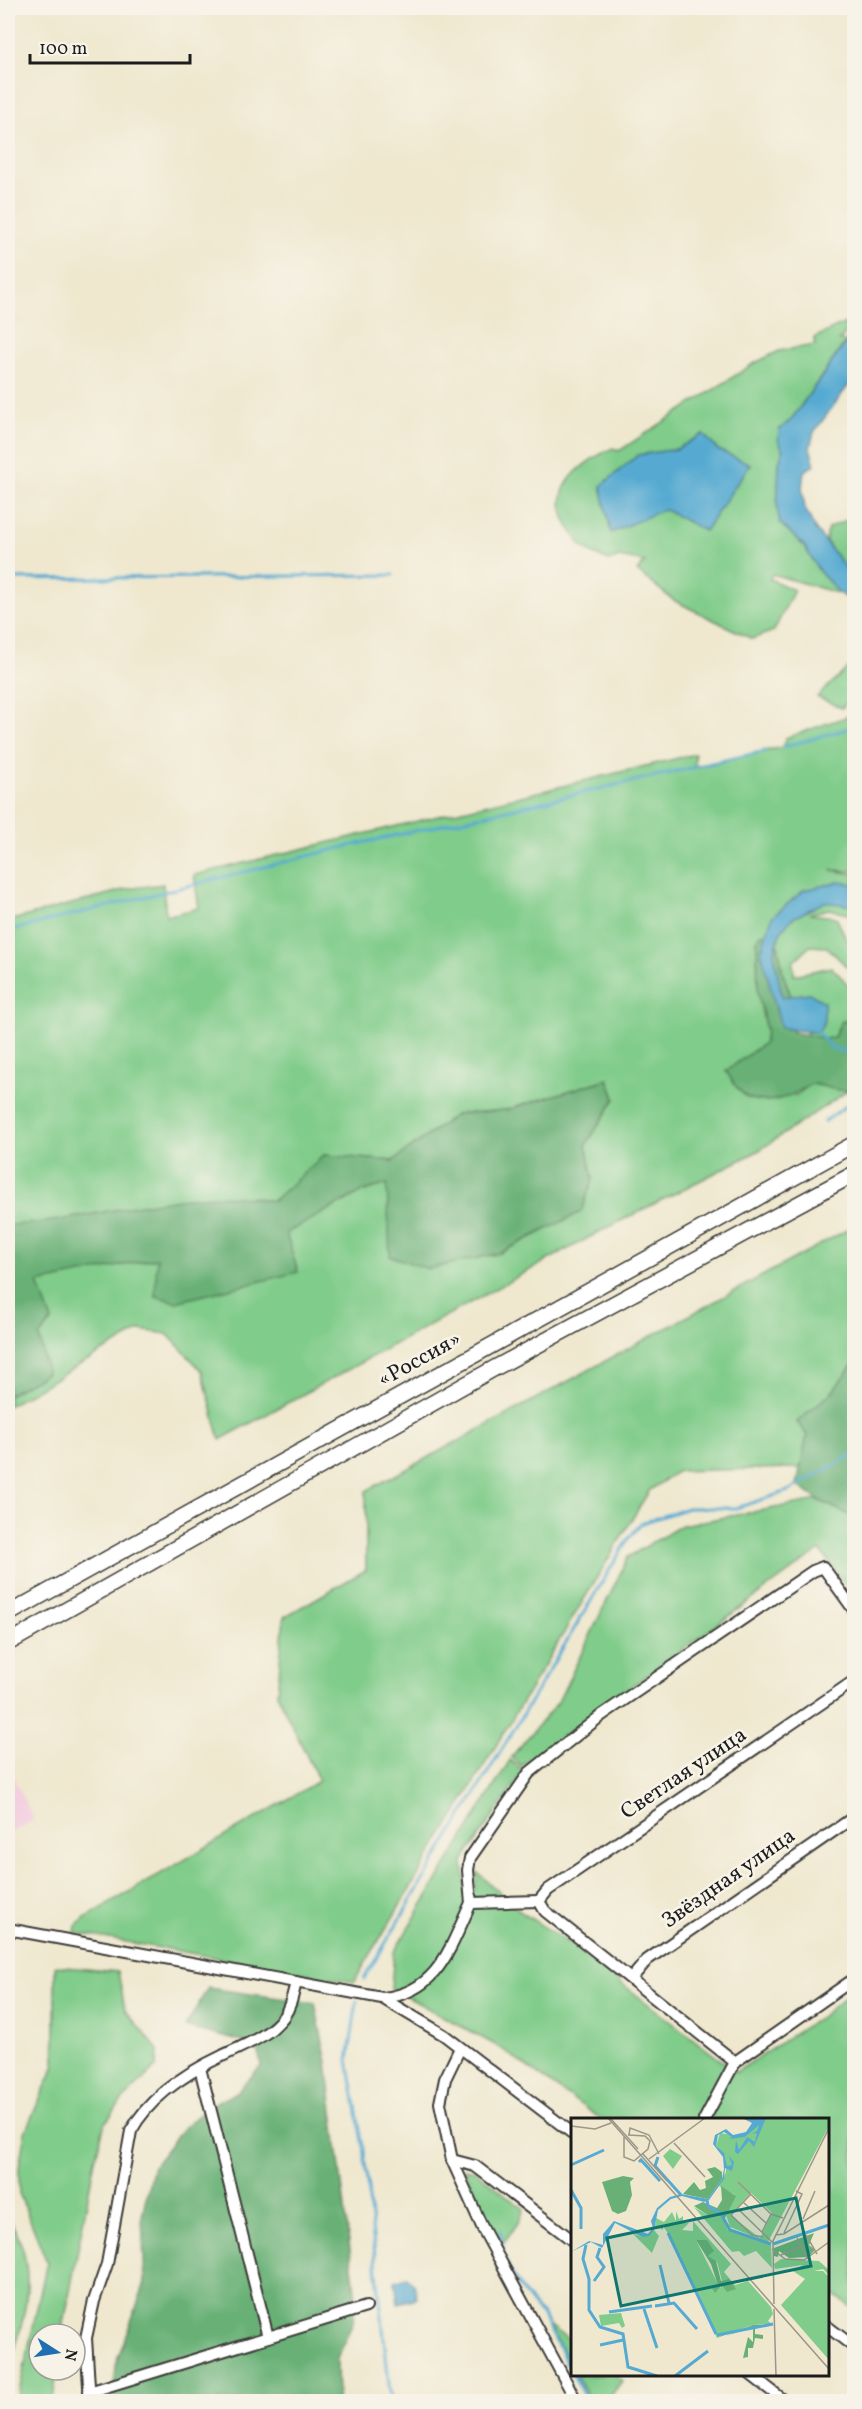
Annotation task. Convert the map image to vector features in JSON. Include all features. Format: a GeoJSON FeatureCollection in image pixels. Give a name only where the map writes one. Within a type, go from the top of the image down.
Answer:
{"type":"FeatureCollection","features":[{"type":"Feature","properties":{"kind":"highway","name":"«Россия»"},"geometry":{"type":"LineString","coordinates":[[8,1614],[855,1144]]}},
{"type":"Feature","properties":{"kind":"highway","name":"«Россия»"},"geometry":{"type":"LineString","coordinates":[[8,1643],[493,1369],[855,1174]]}},
{"type":"Feature","properties":{"kind":"street"},"geometry":{"type":"LineString","coordinates":[[8,1929],[382,1998],[400,1996],[422,1985],[437,1971],[471,1903],[468,1870],[470,1858],[529,1773],[603,1715],[813,1571],[823,1567],[855,1610]]}},
{"type":"Feature","properties":{"kind":"street","name":"Светлая улица"},"geometry":{"type":"LineString","coordinates":[[539,1901],[548,1890],[855,1681]]}},
{"type":"Feature","properties":{"kind":"street","name":"Звёздная улица"},"geometry":{"type":"LineString","coordinates":[[631,1979],[647,1960],[855,1817]]}},
{"type":"Feature","properties":{"kind":"street"},"geometry":{"type":"LineString","coordinates":[[471,1903],[539,1901],[545,1911],[735,2062]]}},
{"type":"Feature","properties":{"kind":"street"},"geometry":{"type":"LineString","coordinates":[[705,2118],[735,2062],[855,1979]]}},
{"type":"Feature","properties":{"kind":"street"},"geometry":{"type":"LineString","coordinates":[[296,1982],[291,2005],[283,2018],[257,2038],[200,2068],[166,2090],[142,2112],[131,2131],[107,2264],[94,2301],[86,2338],[89,2397],[366,2307]]}},
{"type":"Feature","properties":{"kind":"street"},"geometry":{"type":"LineString","coordinates":[[382,1998],[444,2035],[571,2131]]}},
{"type":"Feature","properties":{"kind":"street"},"geometry":{"type":"LineString","coordinates":[[460,2048],[445,2079],[440,2103],[452,2160],[483,2229],[577,2402]]}},
{"type":"Feature","properties":{"kind":"street"},"geometry":{"type":"LineString","coordinates":[[200,2068],[268,2337]]}},
{"type":"Feature","properties":{"kind":"street"},"geometry":{"type":"LineString","coordinates":[[452,2160],[475,2166],[571,2238]]}},
{"type":"Feature","properties":{"kind":"street"},"geometry":{"type":"LineString","coordinates":[[829,2328],[855,2347]]}},
{"type":"Feature","properties":{"kind":"street"},"geometry":{"type":"LineString","coordinates":[[753,2376],[786,2402]]}},
{"type":"Feature","properties":{"kind":"shaded area"},"geometry":{"type":"Polygon","coordinates":[[[8,1766],[34,1820],[8,1834],[8,1766]]]}},
{"type":"Feature","properties":{"kind":"green space"},"geometry":{"type":"Polygon","coordinates":[[[854,319],[854,323],[839,341],[846,341],[791,420],[780,429],[783,450],[779,463],[780,523],[805,547],[819,571],[840,594],[772,574],[770,579],[794,590],[774,631],[752,639],[673,600],[637,571],[645,562],[619,557],[609,561],[581,545],[565,519],[561,505],[568,482],[576,472],[613,448],[619,451],[753,364],[779,351],[815,345],[814,338],[854,319]],[[703,434],[677,449],[638,455],[664,509],[705,531],[750,464],[718,450],[703,434]]]}},
{"type":"Feature","properties":{"kind":"green space"},"geometry":{"type":"Polygon","coordinates":[[[849,519],[854,522],[854,578],[843,567],[826,541],[828,528],[849,519]]]}},
{"type":"Feature","properties":{"kind":"green space"},"geometry":{"type":"Polygon","coordinates":[[[854,655],[854,670],[850,675],[854,680],[854,703],[849,700],[842,708],[817,697],[853,663],[854,655]]]}},
{"type":"Feature","properties":{"kind":"green space"},"geometry":{"type":"Polygon","coordinates":[[[854,714],[854,871],[831,870],[854,874],[854,916],[829,909],[809,914],[836,917],[847,940],[854,942],[854,966],[847,967],[827,947],[810,946],[793,962],[794,975],[831,967],[843,978],[851,990],[853,1012],[850,1020],[841,1022],[834,1037],[826,1039],[805,1035],[814,1024],[792,999],[783,974],[777,939],[757,941],[758,992],[766,1031],[764,1043],[795,1096],[811,1084],[849,1090],[758,1151],[599,1232],[220,1440],[202,1371],[167,1334],[140,1330],[8,1406],[8,1395],[47,1373],[39,1336],[52,1321],[37,1283],[157,1258],[297,1272],[286,1233],[361,1192],[388,1184],[428,1269],[500,1253],[581,1212],[593,1179],[586,1145],[615,1098],[608,1079],[506,1110],[457,1114],[393,1161],[324,1155],[273,1201],[252,1197],[43,1224],[8,1225],[8,921],[127,889],[163,884],[166,916],[199,908],[194,875],[695,754],[695,766],[783,747],[785,738],[854,714]]]}},
{"type":"Feature","properties":{"kind":"green space"},"geometry":{"type":"Polygon","coordinates":[[[761,934],[770,934],[777,939],[783,974],[795,1009],[792,1032],[826,1039],[834,1037],[841,1022],[854,1020],[854,1088],[838,1090],[811,1084],[780,1099],[755,1100],[740,1092],[726,1071],[764,1043],[766,1031],[758,992],[757,941],[761,934]]]}},
{"type":"Feature","properties":{"kind":"green space"},"geometry":{"type":"Polygon","coordinates":[[[608,1079],[615,1099],[586,1145],[593,1179],[581,1212],[500,1253],[428,1269],[390,1256],[387,1184],[361,1192],[286,1233],[298,1272],[176,1302],[155,1296],[157,1258],[38,1283],[52,1321],[39,1336],[47,1373],[8,1395],[8,1225],[42,1222],[172,1200],[205,1197],[239,1197],[273,1201],[324,1155],[393,1161],[457,1114],[506,1110],[608,1079]]]}},
{"type":"Feature","properties":{"kind":"green space"},"geometry":{"type":"Polygon","coordinates":[[[854,1226],[854,1363],[833,1391],[797,1422],[807,1435],[801,1468],[678,1471],[649,1491],[354,1982],[75,1933],[76,1926],[85,1918],[319,1781],[277,1694],[284,1617],[366,1570],[366,1491],[854,1226]]]}},
{"type":"Feature","properties":{"kind":"green space"},"geometry":{"type":"Polygon","coordinates":[[[854,1363],[854,1517],[818,1500],[797,1485],[807,1435],[797,1422],[833,1391],[854,1363]]]}},
{"type":"Feature","properties":{"kind":"green space"},"geometry":{"type":"Polygon","coordinates":[[[818,1500],[854,1517],[854,1596],[820,1550],[522,1766],[511,1757],[558,1702],[628,1557],[682,1525],[818,1500]]]}},
{"type":"Feature","properties":{"kind":"green space"},"geometry":{"type":"Polygon","coordinates":[[[510,1760],[524,1771],[463,1861],[466,1894],[475,1890],[477,1872],[521,1912],[573,1946],[736,2072],[854,1993],[854,2309],[829,2291],[829,2118],[600,2118],[499,2047],[391,1988],[394,1952],[510,1760]]]}},
{"type":"Feature","properties":{"kind":"green space"},"geometry":{"type":"Polygon","coordinates":[[[55,1966],[118,1972],[125,2010],[158,2050],[157,2066],[124,2098],[105,2123],[95,2159],[64,2322],[34,2322],[47,2262],[19,2193],[19,2167],[25,2132],[55,2065],[55,1966]]]}},
{"type":"Feature","properties":{"kind":"green space"},"geometry":{"type":"Polygon","coordinates":[[[208,1988],[315,2003],[327,2062],[356,2299],[353,2322],[337,2359],[338,2401],[115,2402],[113,2393],[117,2360],[145,2283],[142,2216],[152,2168],[184,2127],[207,2108],[238,2091],[262,2065],[255,2045],[185,2027],[208,1988]]]}},
{"type":"Feature","properties":{"kind":"green space"},"geometry":{"type":"Polygon","coordinates":[[[464,2169],[475,2171],[524,2209],[519,2222],[499,2248],[464,2169]]]}},
{"type":"Feature","properties":{"kind":"green space"},"geometry":{"type":"Polygon","coordinates":[[[8,2218],[18,2236],[24,2254],[27,2292],[20,2331],[8,2369],[8,2218]]]}},
{"type":"Feature","properties":{"kind":"green space"},"geometry":{"type":"Polygon","coordinates":[[[549,2325],[571,2341],[571,2367],[549,2325]]]}},
{"type":"Feature","properties":{"kind":"green space"},"geometry":{"type":"Polygon","coordinates":[[[27,2355],[27,2382],[55,2382],[53,2401],[17,2401],[27,2355]]]}},
{"type":"Feature","properties":{"kind":"green space"},"geometry":{"type":"Polygon","coordinates":[[[577,2376],[615,2376],[622,2381],[607,2401],[590,2401],[577,2376]]]}},
{"type":"Feature","properties":{"kind":"water"},"geometry":{"type":"Polygon","coordinates":[[[854,331],[854,378],[814,432],[810,448],[815,465],[804,471],[802,488],[805,508],[815,529],[854,578],[854,602],[840,594],[819,571],[805,547],[780,523],[777,508],[779,463],[783,450],[778,440],[780,429],[791,420],[854,331]]]}},
{"type":"Feature","properties":{"kind":"water"},"geometry":{"type":"Polygon","coordinates":[[[703,434],[718,450],[750,464],[705,531],[664,509],[611,533],[601,486],[638,455],[677,449],[703,434]]]}},
{"type":"Feature","properties":{"kind":"water"},"geometry":{"type":"Polygon","coordinates":[[[838,882],[854,884],[854,906],[825,902],[791,919],[781,931],[774,953],[782,997],[809,993],[824,1002],[824,1022],[818,1033],[781,1028],[761,951],[772,917],[804,890],[838,882]]]}},
{"type":"Feature","properties":{"kind":"water"},"geometry":{"type":"Polygon","coordinates":[[[407,2277],[414,2284],[417,2298],[398,2303],[395,2281],[407,2277]]]}},
{"type":"Feature","properties":{"kind":"waterway"},"geometry":{"type":"LineString","coordinates":[[8,579],[393,575]]}},
{"type":"Feature","properties":{"kind":"waterway"},"geometry":{"type":"LineString","coordinates":[[783,747],[854,727]]}},
{"type":"Feature","properties":{"kind":"waterway"},"geometry":{"type":"LineString","coordinates":[[8,931],[336,849],[765,751]]}},
{"type":"Feature","properties":{"kind":"waterway"},"geometry":{"type":"LineString","coordinates":[[818,1033],[832,1048],[854,1054]]}},
{"type":"Feature","properties":{"kind":"waterway"},"geometry":{"type":"LineString","coordinates":[[824,1122],[854,1100]]}},
{"type":"Feature","properties":{"kind":"waterway"},"geometry":{"type":"LineString","coordinates":[[364,1979],[628,1539],[642,1523],[688,1508],[736,1508],[788,1491],[854,1454]]}},
{"type":"Feature","properties":{"kind":"waterway"},"geometry":{"type":"LineString","coordinates":[[357,2001],[348,2060],[364,2153],[391,2402]]}},
{"type":"Feature","properties":{"kind":"waterway"},"geometry":{"type":"LineString","coordinates":[[500,2231],[503,2254],[509,2268],[525,2295],[542,2314],[571,2371]]}},
{"type":"Feature","properties":{"kind":"waterway"},"geometry":{"type":"LineString","coordinates":[[574,2376],[587,2402]]}}]}
